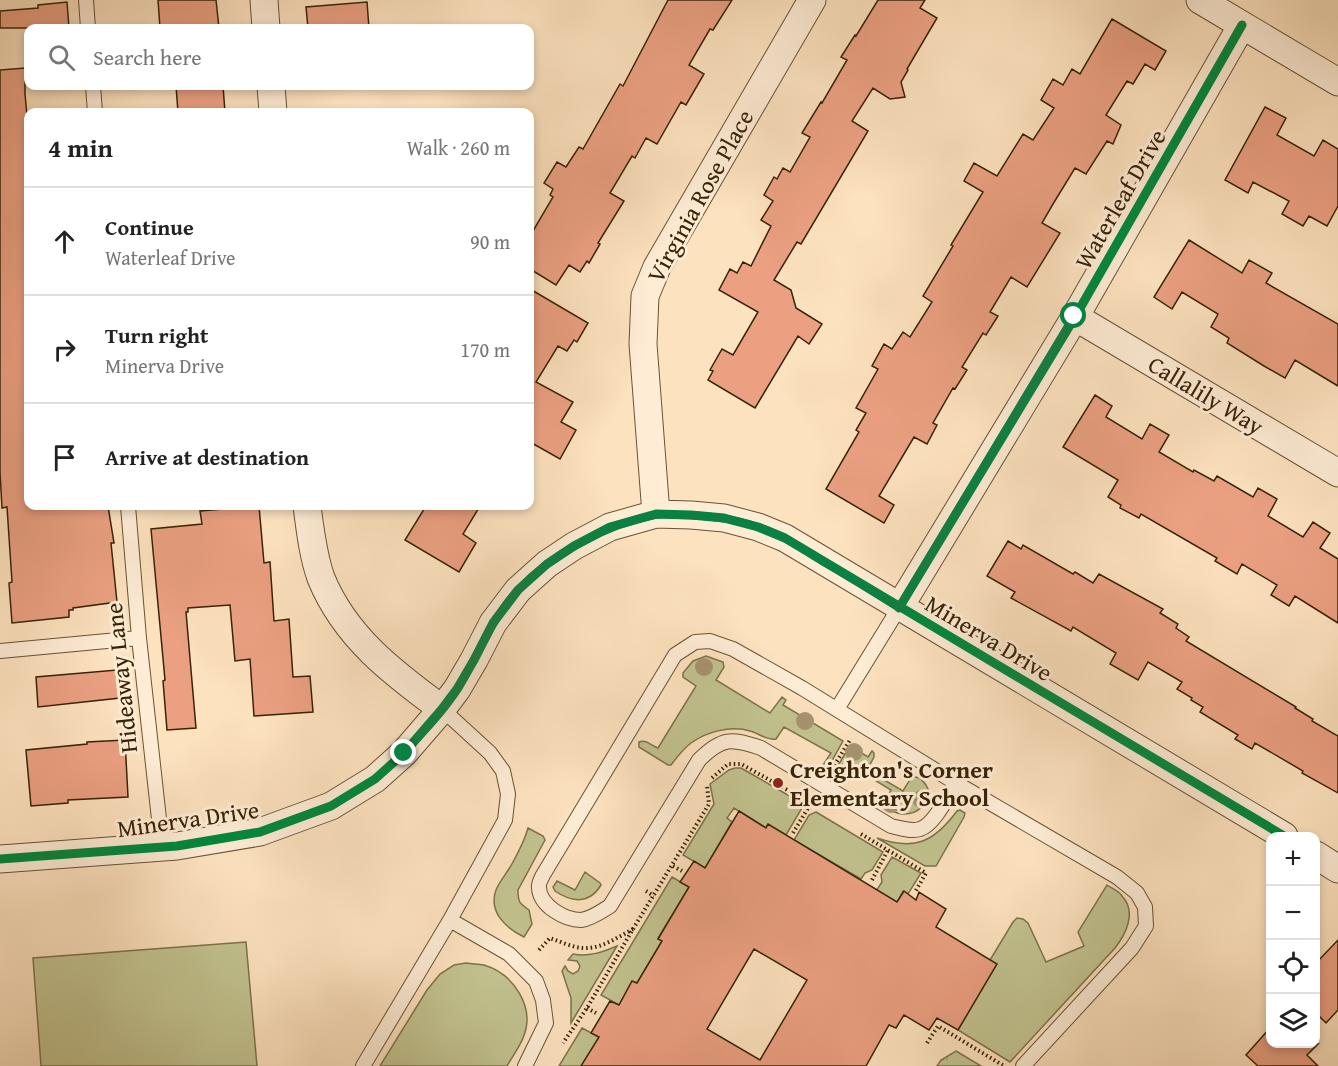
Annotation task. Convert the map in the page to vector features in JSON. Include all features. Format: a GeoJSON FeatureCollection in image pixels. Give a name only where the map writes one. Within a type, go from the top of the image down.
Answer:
{"type":"FeatureCollection","features":[{"type":"Feature","properties":{"kind":"street"},"geometry":{"type":"LineString","coordinates":[[264,0],[266,24]]}},
{"type":"Feature","properties":{"kind":"street","name":"Virginia Rose Place"},"geometry":{"type":"LineString","coordinates":[[656,514],[643,344],[645,296],[657,267],[812,0]]}},
{"type":"Feature","properties":{"kind":"street"},"geometry":{"type":"LineString","coordinates":[[1200,0],[1338,82]]}},
{"type":"Feature","properties":{"kind":"street","name":"Waterleaf Drive"},"geometry":{"type":"LineString","coordinates":[[899,608],[1074,316],[1242,25]]}},
{"type":"Feature","properties":{"kind":"street"},"geometry":{"type":"LineString","coordinates":[[271,90],[273,108]]}},
{"type":"Feature","properties":{"kind":"street","name":"Callalily Way"},"geometry":{"type":"LineString","coordinates":[[1074,316],[1338,473]]}},
{"type":"Feature","properties":{"kind":"street"},"geometry":{"type":"LineString","coordinates":[[307,510],[321,577],[340,615],[370,651],[403,681],[442,709]]}},
{"type":"Feature","properties":{"kind":"street","name":"Minerva Drive"},"geometry":{"type":"LineString","coordinates":[[0,859],[177,846],[260,832],[331,806],[375,779],[404,753],[457,689],[493,623],[518,590],[547,564],[574,546],[610,527],[656,514],[724,518],[758,527],[785,538],[1276,832]]}},
{"type":"Feature","properties":{"kind":"street"},"geometry":{"type":"LineString","coordinates":[[1320,857],[1338,868]]}},
{"type":"Feature","properties":{"kind":"lane"},"geometry":{"type":"LineString","coordinates":[[86,0],[88,24]]}},
{"type":"Feature","properties":{"kind":"lane"},"geometry":{"type":"LineString","coordinates":[[93,90],[95,108]]}},
{"type":"Feature","properties":{"kind":"lane","name":"Hideaway Lane"},"geometry":{"type":"LineString","coordinates":[[128,510],[139,638],[162,846]]}},
{"type":"Feature","properties":{"kind":"lane"},"geometry":{"type":"LineString","coordinates":[[837,709],[899,608]]}},
{"type":"Feature","properties":{"kind":"lane"},"geometry":{"type":"LineString","coordinates":[[0,651],[139,638]]}},
{"type":"Feature","properties":{"kind":"lane"},"geometry":{"type":"LineString","coordinates":[[956,783],[933,819],[922,829],[907,830],[891,826],[761,748],[741,741],[725,741],[711,747],[699,759],[610,906],[582,920],[570,918],[555,911],[543,901],[538,887],[675,655],[695,642],[710,640],[734,649],[837,709],[956,783],[1117,877],[1137,893],[1145,907],[1146,926],[1132,948],[1023,1066]]}},
{"type":"Feature","properties":{"kind":"lane"},"geometry":{"type":"LineString","coordinates":[[363,1066],[450,920],[505,820],[508,794],[503,771],[490,753],[442,709]]}},
{"type":"Feature","properties":{"kind":"lane"},"geometry":{"type":"LineString","coordinates":[[450,920],[509,954],[536,981],[543,1000],[546,1023],[525,1066]]}},
{"type":"Feature","properties":{"kind":"path"},"geometry":{"type":"LineString","coordinates":[[830,772],[850,741],[841,734]]}},
{"type":"Feature","properties":{"kind":"path"},"geometry":{"type":"LineString","coordinates":[[563,1043],[709,804],[706,783],[728,764],[741,764],[801,797]]}},
{"type":"Feature","properties":{"kind":"path"},"geometry":{"type":"LineString","coordinates":[[793,833],[811,803],[820,809]]}},
{"type":"Feature","properties":{"kind":"path"},"geometry":{"type":"LineString","coordinates":[[859,832],[926,873],[915,892]]}},
{"type":"Feature","properties":{"kind":"path"},"geometry":{"type":"LineString","coordinates":[[872,880],[888,850]]}},
{"type":"Feature","properties":{"kind":"path"},"geometry":{"type":"LineString","coordinates":[[672,866],[682,871]]}},
{"type":"Feature","properties":{"kind":"path"},"geometry":{"type":"LineString","coordinates":[[646,891],[654,896]]}},
{"type":"Feature","properties":{"kind":"path"},"geometry":{"type":"LineString","coordinates":[[539,950],[550,938],[575,947],[589,948],[612,941],[633,929]]}},
{"type":"Feature","properties":{"kind":"path"},"geometry":{"type":"LineString","coordinates":[[586,1008],[596,1014]]}},
{"type":"Feature","properties":{"kind":"path"},"geometry":{"type":"LineString","coordinates":[[927,1043],[938,1026],[1004,1066]]}},
{"type":"Feature","properties":{"kind":"green space"},"geometry":{"type":"Polygon","coordinates":[[[706,656],[723,662],[724,667],[716,680],[770,713],[782,697],[786,700],[783,705],[843,741],[829,766],[823,769],[831,753],[784,727],[776,739],[766,738],[743,729],[727,729],[711,733],[691,743],[671,765],[639,747],[639,742],[644,741],[658,748],[696,686],[683,677],[683,673],[693,661],[706,656]]]}},
{"type":"Feature","properties":{"kind":"green space"},"geometry":{"type":"Polygon","coordinates":[[[850,746],[868,757],[872,751],[874,757],[867,770],[903,791],[912,778],[917,777],[922,780],[928,789],[928,794],[922,807],[904,814],[885,808],[884,804],[891,790],[847,763],[836,777],[835,770],[850,746]]]}},
{"type":"Feature","properties":{"kind":"green space"},"geometry":{"type":"Polygon","coordinates":[[[735,768],[741,768],[800,802],[802,808],[786,835],[768,824],[766,828],[734,808],[727,818],[732,822],[705,868],[683,855],[714,804],[710,784],[735,768]]]}},
{"type":"Feature","properties":{"kind":"green space"},"geometry":{"type":"Polygon","coordinates":[[[960,810],[965,813],[964,817],[936,866],[925,866],[877,838],[902,844],[923,841],[932,837],[960,810]]]}},
{"type":"Feature","properties":{"kind":"green space"},"geometry":{"type":"Polygon","coordinates":[[[816,812],[883,852],[872,870],[865,873],[861,879],[794,840],[809,815],[816,812]]]}},
{"type":"Feature","properties":{"kind":"green space"},"geometry":{"type":"Polygon","coordinates":[[[528,828],[543,836],[545,840],[518,890],[519,900],[529,910],[532,924],[524,937],[500,918],[494,905],[494,898],[498,886],[524,841],[528,828]]]}},
{"type":"Feature","properties":{"kind":"green space"},"geometry":{"type":"Polygon","coordinates":[[[892,857],[921,873],[908,894],[903,891],[896,904],[876,891],[882,882],[881,875],[892,857]]]}},
{"type":"Feature","properties":{"kind":"green space"},"geometry":{"type":"Polygon","coordinates":[[[585,872],[601,885],[591,896],[580,900],[567,898],[555,891],[553,887],[557,881],[575,890],[585,872]]]}},
{"type":"Feature","properties":{"kind":"green space"},"geometry":{"type":"Polygon","coordinates":[[[672,877],[689,887],[658,938],[662,941],[637,983],[632,982],[619,1005],[601,995],[672,877]]]}},
{"type":"Feature","properties":{"kind":"green space"},"geometry":{"type":"Polygon","coordinates":[[[1107,885],[1121,894],[1129,909],[1128,923],[1123,936],[1115,948],[1010,1062],[958,1030],[996,965],[990,960],[1017,918],[1028,923],[1046,962],[1084,946],[1078,932],[1107,885]]]}},
{"type":"Feature","properties":{"kind":"green space"},"geometry":{"type":"Polygon","coordinates":[[[246,942],[257,1066],[41,1066],[33,958],[246,942]]]}},
{"type":"Feature","properties":{"kind":"green space"},"geometry":{"type":"Polygon","coordinates":[[[617,946],[571,1023],[571,998],[562,971],[565,966],[573,974],[580,966],[577,961],[568,960],[573,954],[596,953],[617,946]]]}},
{"type":"Feature","properties":{"kind":"green space"},"geometry":{"type":"Polygon","coordinates":[[[466,963],[484,965],[505,976],[520,994],[524,1004],[527,1015],[526,1027],[521,1042],[507,1066],[380,1066],[427,990],[440,974],[454,965],[466,963]]]}},
{"type":"Feature","properties":{"kind":"green space"},"geometry":{"type":"Polygon","coordinates":[[[582,1028],[599,1037],[588,1066],[559,1066],[582,1028]]]}},
{"type":"Feature","properties":{"kind":"green space"},"geometry":{"type":"Polygon","coordinates":[[[956,1051],[981,1066],[937,1066],[941,1060],[956,1051]]]}},
{"type":"Feature","properties":{"kind":"building"},"geometry":{"type":"Polygon","coordinates":[[[158,0],[216,0],[219,24],[160,24],[158,0]]]}},
{"type":"Feature","properties":{"kind":"building"},"geometry":{"type":"Polygon","coordinates":[[[668,0],[732,0],[713,30],[710,29],[689,65],[704,74],[686,105],[681,102],[657,144],[646,138],[635,158],[632,156],[610,193],[624,201],[598,243],[600,244],[589,263],[587,261],[580,272],[569,265],[556,285],[534,271],[534,229],[553,197],[550,195],[553,189],[544,183],[557,162],[566,167],[579,147],[583,149],[620,84],[623,86],[668,0]]]}},
{"type":"Feature","properties":{"kind":"building"},"geometry":{"type":"Polygon","coordinates":[[[878,0],[925,0],[920,8],[937,18],[901,82],[905,97],[890,99],[873,88],[852,121],[868,131],[801,244],[797,242],[774,280],[791,290],[796,308],[822,324],[809,344],[798,336],[755,408],[708,380],[713,371],[710,370],[722,349],[733,355],[758,312],[719,290],[730,269],[737,273],[743,262],[751,266],[771,226],[761,220],[773,201],[764,195],[774,177],[777,179],[783,168],[790,172],[810,137],[802,133],[847,60],[841,57],[878,0]]]}},
{"type":"Feature","properties":{"kind":"building"},"geometry":{"type":"Polygon","coordinates":[[[67,2],[69,24],[24,24],[24,28],[0,28],[0,11],[38,8],[38,5],[67,2]]]}},
{"type":"Feature","properties":{"kind":"building"},"geometry":{"type":"Polygon","coordinates":[[[367,2],[369,24],[308,24],[306,7],[367,2]]]}},
{"type":"Feature","properties":{"kind":"building"},"geometry":{"type":"Polygon","coordinates":[[[1112,19],[1166,51],[1155,70],[1145,64],[1133,84],[1127,81],[1106,115],[1121,125],[1113,144],[1107,141],[1086,174],[1075,168],[1053,204],[1042,223],[1060,233],[1027,287],[1011,277],[990,312],[998,316],[986,335],[983,333],[962,367],[967,370],[955,389],[953,388],[933,423],[937,425],[927,444],[914,437],[879,496],[894,505],[884,523],[826,489],[859,432],[856,430],[866,413],[856,408],[878,369],[872,366],[884,344],[892,349],[903,332],[910,337],[932,302],[923,296],[983,192],[964,181],[974,163],[997,176],[1023,134],[1033,140],[1054,108],[1041,100],[1053,79],[1063,85],[1072,69],[1080,74],[1112,19]]]}},
{"type":"Feature","properties":{"kind":"building"},"geometry":{"type":"Polygon","coordinates":[[[24,68],[26,108],[24,108],[24,510],[109,510],[114,543],[111,543],[117,602],[73,608],[69,610],[69,617],[12,623],[7,507],[2,508],[0,472],[0,70],[24,68]]]}},
{"type":"Feature","properties":{"kind":"building"},"geometry":{"type":"Polygon","coordinates":[[[176,90],[223,90],[225,108],[178,108],[176,90]]]}},
{"type":"Feature","properties":{"kind":"building"},"geometry":{"type":"Polygon","coordinates":[[[1265,107],[1286,118],[1277,135],[1314,156],[1323,140],[1338,149],[1338,206],[1327,226],[1309,216],[1303,226],[1282,214],[1289,201],[1253,182],[1248,193],[1225,180],[1265,107]]]}},
{"type":"Feature","properties":{"kind":"building"},"geometry":{"type":"Polygon","coordinates":[[[1189,240],[1242,273],[1249,260],[1272,273],[1266,283],[1338,324],[1338,386],[1295,360],[1285,378],[1264,366],[1227,343],[1229,338],[1211,327],[1218,314],[1182,292],[1172,309],[1154,297],[1189,240]]]}},
{"type":"Feature","properties":{"kind":"building"},"geometry":{"type":"Polygon","coordinates":[[[534,291],[588,323],[577,342],[574,340],[567,351],[558,346],[536,382],[573,402],[561,422],[576,430],[560,459],[534,444],[534,291]]]}},
{"type":"Feature","properties":{"kind":"building"},"geometry":{"type":"Polygon","coordinates":[[[1095,395],[1112,406],[1106,417],[1142,439],[1150,424],[1169,435],[1159,452],[1193,472],[1194,470],[1214,481],[1217,476],[1253,497],[1258,488],[1277,499],[1268,516],[1303,537],[1313,522],[1330,533],[1320,548],[1338,559],[1338,623],[1295,596],[1289,606],[1271,595],[1277,585],[1242,564],[1237,574],[1215,561],[1217,558],[1141,514],[1139,518],[1120,508],[1121,505],[1108,497],[1118,480],[1063,447],[1095,395]]]}},
{"type":"Feature","properties":{"kind":"building"},"geometry":{"type":"Polygon","coordinates":[[[259,510],[264,563],[270,562],[274,621],[289,619],[293,677],[310,676],[313,712],[254,716],[250,659],[235,661],[230,605],[188,608],[186,612],[196,728],[167,730],[163,681],[165,680],[151,529],[202,524],[200,511],[259,510]]]}},
{"type":"Feature","properties":{"kind":"building"},"geometry":{"type":"Polygon","coordinates":[[[424,510],[478,510],[463,534],[476,543],[459,572],[405,540],[424,510]]]}},
{"type":"Feature","properties":{"kind":"building"},"geometry":{"type":"Polygon","coordinates":[[[1008,541],[1021,549],[1023,545],[1093,583],[1099,574],[1163,609],[1160,613],[1178,624],[1176,628],[1189,637],[1186,641],[1296,707],[1313,719],[1312,721],[1338,736],[1338,793],[1255,743],[1252,749],[1235,739],[1238,735],[1200,712],[1203,707],[1177,689],[1182,682],[1148,662],[1138,680],[1110,664],[1116,653],[1073,627],[1071,631],[1011,598],[1015,592],[987,576],[1008,541]]]}},
{"type":"Feature","properties":{"kind":"building"},"geometry":{"type":"Polygon","coordinates":[[[117,670],[120,698],[38,707],[36,677],[117,670]]]}},
{"type":"Feature","properties":{"kind":"building"},"geometry":{"type":"Polygon","coordinates":[[[125,740],[128,797],[68,800],[68,803],[31,806],[26,750],[87,744],[87,742],[125,740]]]}},
{"type":"Feature","properties":{"kind":"building","name":"Creighton's Corner Elementary School"},"geometry":{"type":"Polygon","coordinates":[[[739,811],[766,828],[768,824],[897,902],[904,891],[916,900],[919,892],[946,909],[936,927],[997,964],[958,1030],[937,1018],[929,1030],[904,1015],[896,1028],[889,1025],[866,1066],[581,1066],[599,1037],[591,1033],[610,1001],[619,1005],[632,981],[637,983],[662,941],[658,939],[689,887],[680,882],[694,861],[705,868],[739,811]],[[754,949],[707,1029],[760,1060],[807,980],[754,949]]]}},
{"type":"Feature","properties":{"kind":"building"},"geometry":{"type":"Polygon","coordinates":[[[1338,940],[1338,1010],[1326,1023],[1320,1017],[1320,959],[1338,940]]]}},
{"type":"Feature","properties":{"kind":"building"},"geometry":{"type":"Polygon","coordinates":[[[1266,1032],[1266,1048],[1314,1048],[1307,1055],[1318,1066],[1258,1066],[1246,1055],[1266,1032]]]}},
{"type":"Feature","properties":{"kind":"cycle path"},"geometry":{"type":"LineString","coordinates":[[899,608],[1075,317],[1242,25]]}},
{"type":"Feature","properties":{"kind":"cycle path"},"geometry":{"type":"LineString","coordinates":[[0,859],[177,846],[260,832],[331,806],[375,779],[404,753],[457,689],[493,623],[518,590],[547,564],[574,546],[610,527],[656,514],[724,518],[758,527],[785,538],[1277,832]]}},
{"type":"Feature","properties":{"kind":"place","name":"Creighton's Corner Elementary School"},"geometry":{"type":"Point","coordinates":[778,783]}},
{"type":"Feature","properties":{"kind":"route"},"geometry":{"type":"LineString","coordinates":[[404,753],[457,689],[493,623],[518,590],[547,564],[574,546],[610,527],[656,514],[724,518],[758,527],[785,538],[899,608],[1074,316]]}}]}
